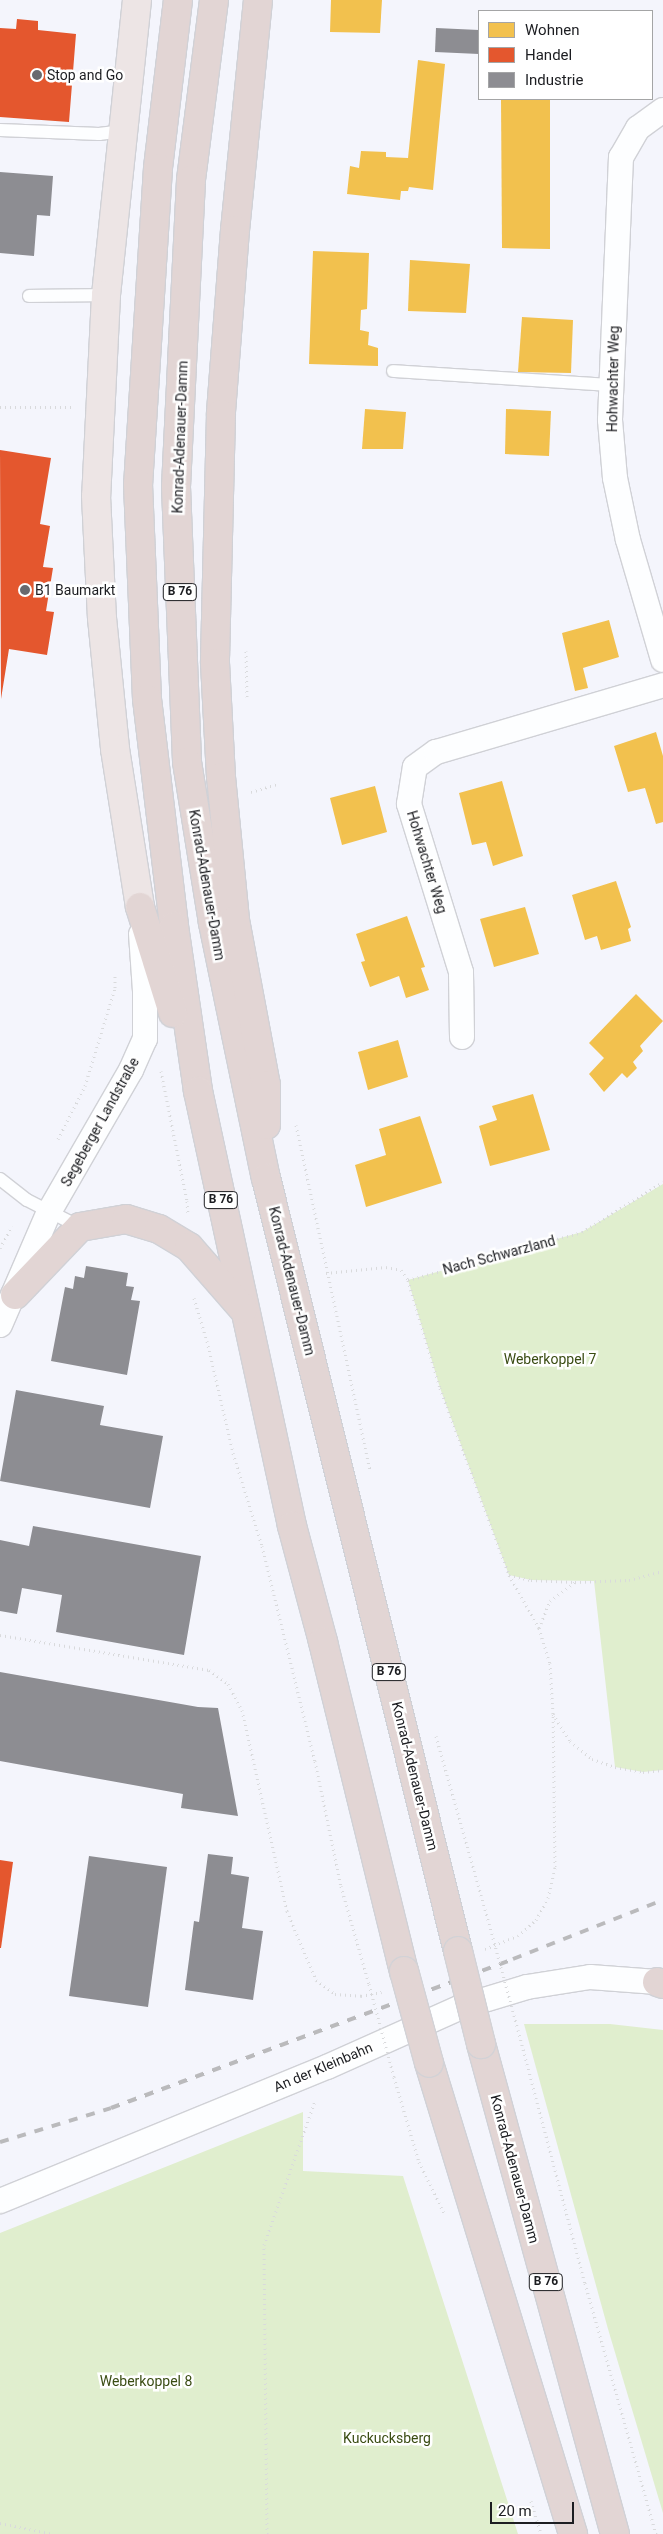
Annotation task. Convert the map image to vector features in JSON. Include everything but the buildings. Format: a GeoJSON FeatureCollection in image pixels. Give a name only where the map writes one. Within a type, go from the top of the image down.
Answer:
{"type":"FeatureCollection","features":[{"type":"Feature","properties":{"kind":"highway","name":"B 76"},"geometry":{"type":"LineString","coordinates":[[178,0],[158,168],[138,484],[148,699],[174,926],[198,1091],[292,1526],[323,1642],[404,1971],[572,2534]]}},
{"type":"Feature","properties":{"kind":"highway","name":"Konrad-Adenauer-Damm"},"geometry":{"type":"LineString","coordinates":[[214,0],[191,180],[176,487],[186,762],[212,923],[266,1178],[470,1951],[481,2044],[616,2529]]}},
{"type":"Feature","properties":{"kind":"highway","name":"B 76"},"geometry":{"type":"LineString","coordinates":[[258,0],[235,230],[221,414],[215,663],[220,777],[235,920],[266,1085],[266,1178]]}},
{"type":"Feature","properties":{"kind":"highway","name":"B 76"},"geometry":{"type":"LineString","coordinates":[[140,907],[198,1091]]}},
{"type":"Feature","properties":{"kind":"highway"},"geometry":{"type":"LineString","coordinates":[[14,1295],[80,1227],[126,1219],[159,1229],[189,1247],[244,1309]]}},
{"type":"Feature","properties":{"kind":"main road"},"geometry":{"type":"LineString","coordinates":[[137,0],[106,295],[96,496],[102,618],[115,749],[140,907]]}},
{"type":"Feature","properties":{"kind":"street","name":"Hohwachter Weg"},"geometry":{"type":"LineString","coordinates":[[663,110],[638,128],[621,158],[610,420],[615,478],[628,540],[663,660]]}},
{"type":"Feature","properties":{"kind":"street","name":"Hohwachter Weg"},"geometry":{"type":"LineString","coordinates":[[462,1037],[461,972],[409,804],[415,767],[436,752],[663,685]]}},
{"type":"Feature","properties":{"kind":"street","name":"Segeberger Landstraße"},"geometry":{"type":"LineString","coordinates":[[0,1325],[49,1212],[131,1070],[145,1039],[145,991],[140,907]]}},
{"type":"Feature","properties":{"kind":"street","name":"An der Kleinbahn"},"geometry":{"type":"LineString","coordinates":[[0,2201],[327,2067],[461,2008],[527,1987],[590,1978],[660,1983]]}},
{"type":"Feature","properties":{"kind":"lane"},"geometry":{"type":"LineString","coordinates":[[0,130],[99,134],[123,131]]}},
{"type":"Feature","properties":{"kind":"lane"},"geometry":{"type":"LineString","coordinates":[[30,296],[106,295]]}},
{"type":"Feature","properties":{"kind":"lane"},"geometry":{"type":"LineString","coordinates":[[393,371],[612,385]]}},
{"type":"Feature","properties":{"kind":"lane"},"geometry":{"type":"LineString","coordinates":[[0,1180],[27,1200],[80,1227]]}},
{"type":"Feature","properties":{"kind":"path"},"geometry":{"type":"LineString","coordinates":[[0,407],[78,407]]}},
{"type":"Feature","properties":{"kind":"path"},"geometry":{"type":"LineString","coordinates":[[245,643],[248,703]]}},
{"type":"Feature","properties":{"kind":"path"},"geometry":{"type":"LineString","coordinates":[[250,782],[251,801]]}},
{"type":"Feature","properties":{"kind":"path"},"geometry":{"type":"LineString","coordinates":[[251,792],[278,784]]}},
{"type":"Feature","properties":{"kind":"path"},"geometry":{"type":"LineString","coordinates":[[54,1147],[85,1086],[115,988]]}},
{"type":"Feature","properties":{"kind":"path"},"geometry":{"type":"LineString","coordinates":[[160,1069],[187,1201],[188,1224]]}},
{"type":"Feature","properties":{"kind":"path"},"geometry":{"type":"LineString","coordinates":[[295,1118],[326,1273],[371,1475]]}},
{"type":"Feature","properties":{"kind":"path","name":"Nach Schwarzland"},"geometry":{"type":"LineString","coordinates":[[408,1280],[582,1232],[663,1182]]}},
{"type":"Feature","properties":{"kind":"path"},"geometry":{"type":"LineString","coordinates":[[0,1248],[27,1200]]}},
{"type":"Feature","properties":{"kind":"path"},"geometry":{"type":"LineString","coordinates":[[326,1273],[386,1267],[401,1270],[408,1280],[440,1388],[509,1575],[539,1628],[550,1663],[553,1714],[555,1867],[548,1898],[536,1920],[518,1936],[470,1951]]}},
{"type":"Feature","properties":{"kind":"path"},"geometry":{"type":"LineString","coordinates":[[192,1291],[207,1341],[233,1453],[266,1565],[316,1761],[340,1886],[419,2162],[448,2221]]}},
{"type":"Feature","properties":{"kind":"path"},"geometry":{"type":"LineString","coordinates":[[509,1575],[531,1580],[575,1582],[629,1580],[663,1571]]}},
{"type":"Feature","properties":{"kind":"path"},"geometry":{"type":"LineString","coordinates":[[539,1628],[550,1602],[575,1582]]}},
{"type":"Feature","properties":{"kind":"path"},"geometry":{"type":"LineString","coordinates":[[0,1635],[210,1670],[228,1684],[242,1710],[287,1911],[316,1980],[335,1994],[360,1996],[383,1991]]}},
{"type":"Feature","properties":{"kind":"path"},"geometry":{"type":"LineString","coordinates":[[553,1714],[570,1741],[592,1760],[615,1767],[643,1772],[663,1770]]}},
{"type":"Feature","properties":{"kind":"path"},"geometry":{"type":"LineString","coordinates":[[435,1734],[493,1938],[585,2283],[656,2534]]}},
{"type":"Feature","properties":{"kind":"path"},"geometry":{"type":"LineString","coordinates":[[267,2534],[264,2245],[327,2067]]}},
{"type":"Feature","properties":{"kind":"path"},"geometry":{"type":"LineString","coordinates":[[530,2496],[540,2534]]}},
{"type":"Feature","properties":{"kind":"path"},"geometry":{"type":"LineString","coordinates":[[0,2523],[53,2534]]}},
{"type":"Feature","properties":{"kind":"green space","name":"Weberkoppel 7"},"geometry":{"type":"Polygon","coordinates":[[[663,1184],[663,1770],[643,1772],[615,1767],[594,1581],[531,1580],[509,1575],[440,1388],[408,1280],[582,1232],[663,1184]]]}},
{"type":"Feature","properties":{"kind":"green space"},"geometry":{"type":"Polygon","coordinates":[[[524,2024],[610,2024],[663,2030],[663,2513],[608,2329],[524,2024]]]}},
{"type":"Feature","properties":{"kind":"green space"},"geometry":{"type":"Polygon","coordinates":[[[303,2112],[303,2171],[403,2176],[518,2534],[0,2534],[0,2233],[303,2112]]]}},
{"type":"Feature","properties":{"kind":"railway"},"geometry":{"type":"LineString","coordinates":[[0,2142],[111,2108],[513,1959],[663,1900]]}},
{"type":"Feature","properties":{"kind":"place","name":"Stop and Go"},"geometry":{"type":"Point","coordinates":[37,75]}},
{"type":"Feature","properties":{"kind":"place","name":"B1 Baumarkt"},"geometry":{"type":"Point","coordinates":[25,590]}},
{"type":"Feature","properties":{"kind":"park label","name":"Weberkoppel 8"},"geometry":{"type":"Point","coordinates":[146,2381]}},
{"type":"Feature","properties":{"kind":"park label","name":"Kuckucksberg"},"geometry":{"type":"Point","coordinates":[387,2438]}}]}
